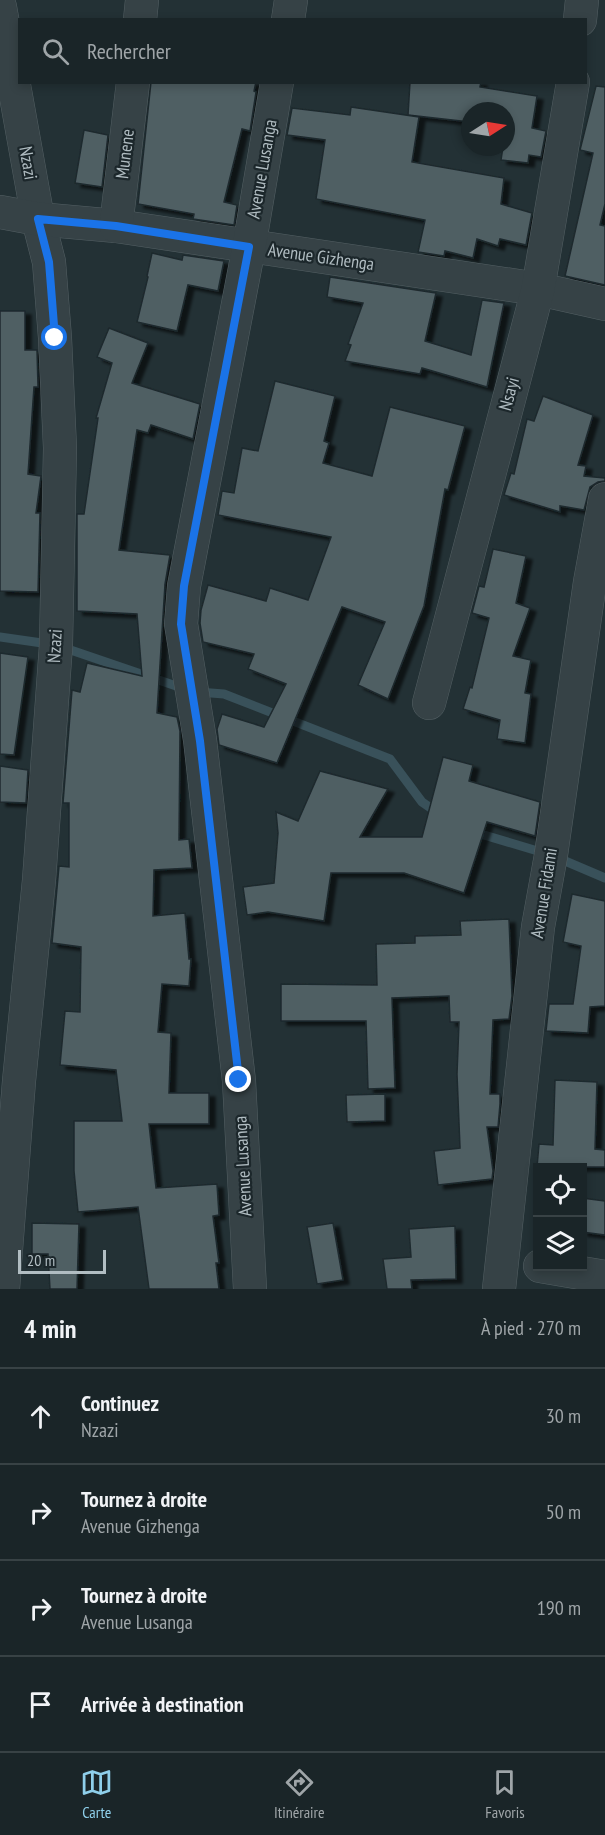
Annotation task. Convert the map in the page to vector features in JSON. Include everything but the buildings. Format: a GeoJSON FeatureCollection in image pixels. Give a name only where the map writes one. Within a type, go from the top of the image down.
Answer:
{"type":"FeatureCollection","features":[{"type":"Feature","properties":{"kind":"street"},"geometry":{"type":"LineString","coordinates":[[140,18],[142,0]]}},
{"type":"Feature","properties":{"kind":"street"},"geometry":{"type":"LineString","coordinates":[[288,18],[291,0]]}},
{"type":"Feature","properties":{"kind":"street"},"geometry":{"type":"LineString","coordinates":[[580,18],[582,0]]}},
{"type":"Feature","properties":{"kind":"street","name":"Nzazi"},"geometry":{"type":"LineString","coordinates":[[0,7],[38,219],[49,262],[60,447],[56,645],[39,880],[19,1081],[3,1289]]}},
{"type":"Feature","properties":{"kind":"street","name":"Munene"},"geometry":{"type":"LineString","coordinates":[[116,226],[133,84]]}},
{"type":"Feature","properties":{"kind":"street","name":"Avenue Lusanga"},"geometry":{"type":"LineString","coordinates":[[250,1289],[239,1080],[200,741],[181,624],[184,586],[249,247],[277,84]]}},
{"type":"Feature","properties":{"kind":"street","name":"Nsayi"},"geometry":{"type":"LineString","coordinates":[[429,703],[538,289],[573,84]]}},
{"type":"Feature","properties":{"kind":"street","name":"Avenue Gizhenga"},"geometry":{"type":"LineString","coordinates":[[0,212],[38,219],[116,226],[538,289],[605,304]]}},
{"type":"Feature","properties":{"kind":"street","name":"Avenue Fidami"},"geometry":{"type":"LineString","coordinates":[[500,1274],[538,927],[551,855],[590,582],[605,499]]}},
{"type":"Feature","properties":{"kind":"street"},"geometry":{"type":"LineString","coordinates":[[500,1274],[533,1267]]}},
{"type":"Feature","properties":{"kind":"street"},"geometry":{"type":"LineString","coordinates":[[569,1271],[605,1277]]}},
{"type":"Feature","properties":{"kind":"waterway"},"geometry":{"type":"LineString","coordinates":[[0,637],[56,645],[185,689]]}},
{"type":"Feature","properties":{"kind":"waterway"},"geometry":{"type":"LineString","coordinates":[[198,692],[224,694],[390,759],[422,802],[438,813]]}},
{"type":"Feature","properties":{"kind":"waterway"},"geometry":{"type":"LineString","coordinates":[[474,832],[551,855],[605,878]]}},
{"type":"Feature","properties":{"kind":"route"},"geometry":{"type":"LineString","coordinates":[[55,338],[49,262],[38,219],[116,226],[249,247],[184,586],[181,624],[200,741],[239,1080]]}}]}
